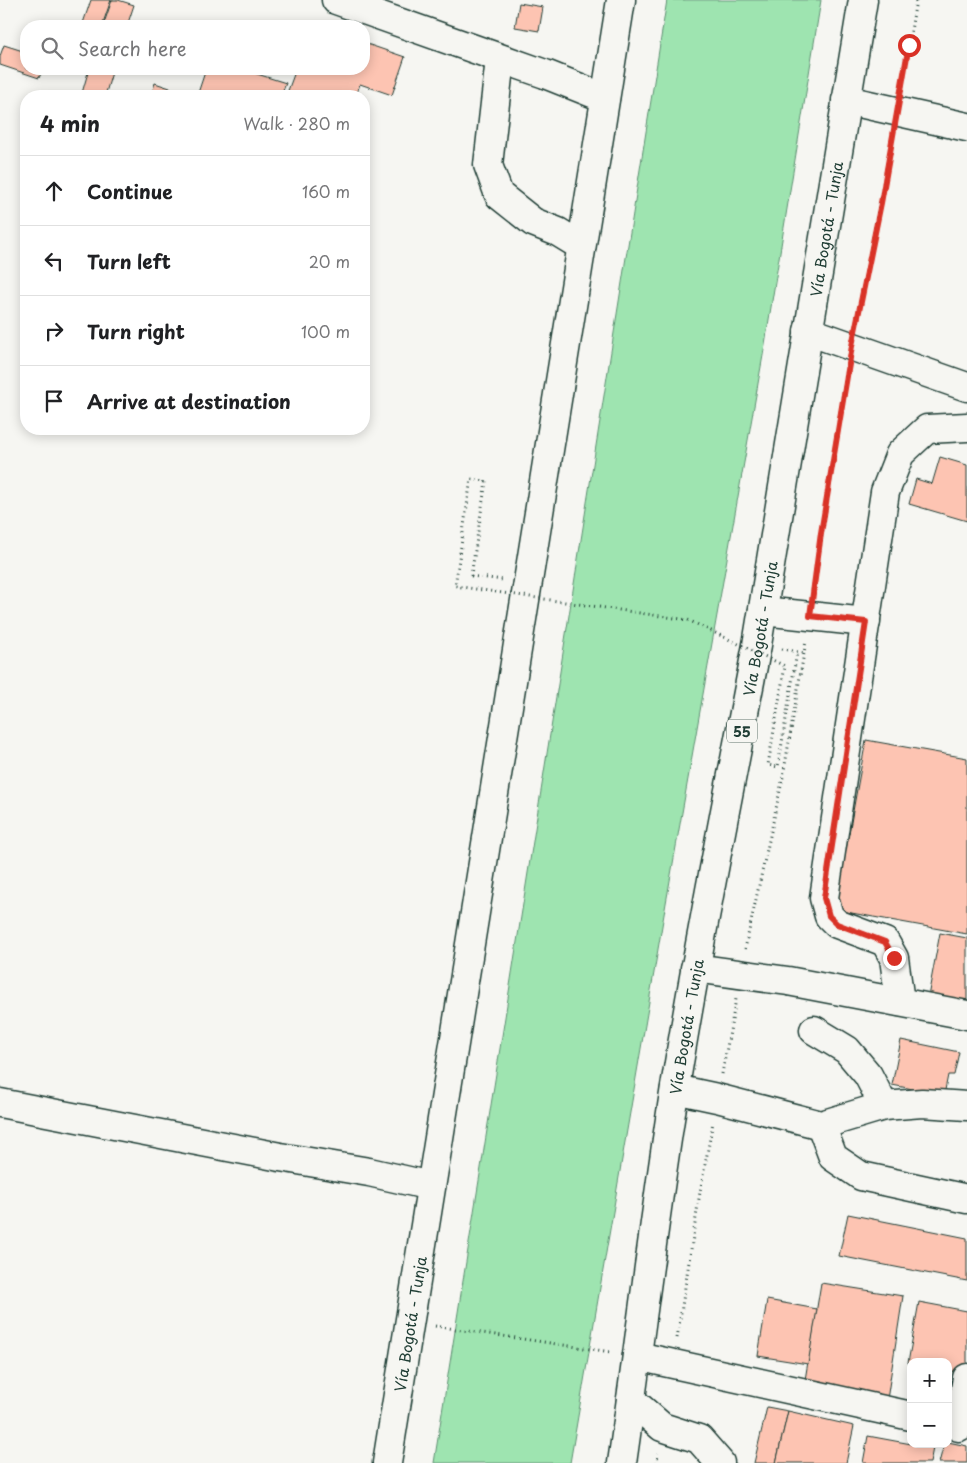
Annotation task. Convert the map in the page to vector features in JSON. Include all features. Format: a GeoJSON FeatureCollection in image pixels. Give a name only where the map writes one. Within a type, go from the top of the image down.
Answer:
{"type":"FeatureCollection","features":[{"type":"Feature","properties":{"kind":"main road"},"geometry":{"type":"LineString","coordinates":[[336,0],[605,98]]}},
{"type":"Feature","properties":{"kind":"main road","name":"Vía Bogotá - Tunja"},"geometry":{"type":"LineString","coordinates":[[386,1463],[621,0]]}},
{"type":"Feature","properties":{"kind":"main road","name":"Vía Bogotá - Tunja"},"geometry":{"type":"LineString","coordinates":[[622,1463],[675,1089],[716,856],[742,729],[763,611],[863,0]]}},
{"type":"Feature","properties":{"kind":"main road"},"geometry":{"type":"LineString","coordinates":[[500,59],[488,165],[499,195],[533,222],[581,246]]}},
{"type":"Feature","properties":{"kind":"main road"},"geometry":{"type":"LineString","coordinates":[[846,100],[967,127]]}},
{"type":"Feature","properties":{"kind":"main road"},"geometry":{"type":"LineString","coordinates":[[808,331],[967,387]]}},
{"type":"Feature","properties":{"kind":"main road"},"geometry":{"type":"LineString","coordinates":[[900,1002],[894,958],[885,942],[837,924],[829,916],[824,898],[885,492],[900,454],[927,429],[967,427]]}},
{"type":"Feature","properties":{"kind":"main road"},"geometry":{"type":"LineString","coordinates":[[763,611],[866,622]]}},
{"type":"Feature","properties":{"kind":"main road"},"geometry":{"type":"LineString","coordinates":[[696,968],[788,981],[967,1014]]}},
{"type":"Feature","properties":{"kind":"main road"},"geometry":{"type":"LineString","coordinates":[[814,1030],[847,1050],[868,1075],[884,1106]]}},
{"type":"Feature","properties":{"kind":"main road"},"geometry":{"type":"LineString","coordinates":[[675,1089],[821,1125],[884,1106],[922,1103],[967,1106]]}},
{"type":"Feature","properties":{"kind":"main road"},"geometry":{"type":"LineString","coordinates":[[0,1103],[369,1172],[431,1186]]}},
{"type":"Feature","properties":{"kind":"main road"},"geometry":{"type":"LineString","coordinates":[[821,1125],[832,1156],[861,1176],[967,1199]]}},
{"type":"Feature","properties":{"kind":"main road"},"geometry":{"type":"LineString","coordinates":[[637,1356],[907,1415]]}},
{"type":"Feature","properties":{"kind":"main road"},"geometry":{"type":"LineString","coordinates":[[958,1427],[967,1378]]}},
{"type":"Feature","properties":{"kind":"main road"},"geometry":{"type":"LineString","coordinates":[[631,1400],[662,1427],[699,1439],[720,1463]]}},
{"type":"Feature","properties":{"kind":"path"},"geometry":{"type":"LineString","coordinates":[[673,1363],[700,1192],[740,974],[784,777],[852,346],[881,203],[916,0]]}},
{"type":"Feature","properties":{"kind":"path"},"geometry":{"type":"LineString","coordinates":[[527,584],[471,576],[486,481],[471,479],[455,586],[688,620],[785,666],[768,766],[778,767],[797,652]]}},
{"type":"Feature","properties":{"kind":"path"},"geometry":{"type":"LineString","coordinates":[[409,1322],[637,1356]]}},
{"type":"Feature","properties":{"kind":"path"},"geometry":{"type":"LineString","coordinates":[[657,1463],[662,1427]]}},
{"type":"Feature","properties":{"kind":"green space"},"geometry":{"type":"Polygon","coordinates":[[[667,0],[821,0],[765,344],[663,920],[570,1463],[434,1463],[667,0]]]}},
{"type":"Feature","properties":{"kind":"building"},"geometry":{"type":"Polygon","coordinates":[[[91,0],[111,0],[104,20],[84,20],[91,0]]]}},
{"type":"Feature","properties":{"kind":"building"},"geometry":{"type":"Polygon","coordinates":[[[112,0],[134,5],[129,20],[105,20],[112,0]]]}},
{"type":"Feature","properties":{"kind":"building"},"geometry":{"type":"Polygon","coordinates":[[[519,3],[543,7],[539,31],[515,27],[519,3]]]}},
{"type":"Feature","properties":{"kind":"building"},"geometry":{"type":"Polygon","coordinates":[[[4,45],[20,50],[20,72],[0,65],[0,56],[4,45]]]}},
{"type":"Feature","properties":{"kind":"building"},"geometry":{"type":"Polygon","coordinates":[[[370,45],[405,57],[392,95],[360,84],[358,90],[288,90],[294,75],[370,75],[370,45]]]}},
{"type":"Feature","properties":{"kind":"building"},"geometry":{"type":"Polygon","coordinates":[[[87,75],[111,75],[107,90],[83,90],[87,75]]]}},
{"type":"Feature","properties":{"kind":"building"},"geometry":{"type":"Polygon","coordinates":[[[204,75],[260,75],[286,83],[283,90],[199,90],[204,75]]]}},
{"type":"Feature","properties":{"kind":"building"},"geometry":{"type":"Polygon","coordinates":[[[155,83],[176,90],[153,90],[155,83]]]}},
{"type":"Feature","properties":{"kind":"building"},"geometry":{"type":"Polygon","coordinates":[[[940,457],[967,465],[967,521],[909,504],[916,479],[932,484],[940,457]]]}},
{"type":"Feature","properties":{"kind":"building"},"geometry":{"type":"Polygon","coordinates":[[[866,740],[967,758],[967,934],[835,910],[866,740]]]}},
{"type":"Feature","properties":{"kind":"building"},"geometry":{"type":"Polygon","coordinates":[[[940,933],[967,938],[967,1010],[927,1002],[940,933]]]}},
{"type":"Feature","properties":{"kind":"building"},"geometry":{"type":"Polygon","coordinates":[[[901,1040],[959,1052],[954,1075],[948,1075],[944,1095],[892,1085],[901,1040]]]}},
{"type":"Feature","properties":{"kind":"building"},"geometry":{"type":"Polygon","coordinates":[[[848,1214],[967,1238],[967,1281],[839,1256],[848,1214]]]}},
{"type":"Feature","properties":{"kind":"building"},"geometry":{"type":"Polygon","coordinates":[[[821,1283],[903,1296],[886,1406],[803,1392],[821,1283]]]}},
{"type":"Feature","properties":{"kind":"building"},"geometry":{"type":"Polygon","coordinates":[[[767,1300],[817,1309],[808,1364],[758,1356],[767,1300]]]}},
{"type":"Feature","properties":{"kind":"building"},"geometry":{"type":"Polygon","coordinates":[[[919,1302],[967,1311],[967,1374],[952,1372],[952,1358],[909,1358],[919,1302]]]}},
{"type":"Feature","properties":{"kind":"building"},"geometry":{"type":"Polygon","coordinates":[[[767,1407],[788,1411],[776,1463],[754,1463],[767,1407]]]}},
{"type":"Feature","properties":{"kind":"building"},"geometry":{"type":"Polygon","coordinates":[[[788,1411],[854,1426],[846,1463],[776,1463],[788,1411]]]}},
{"type":"Feature","properties":{"kind":"building"},"geometry":{"type":"Polygon","coordinates":[[[868,1436],[907,1443],[907,1448],[933,1448],[930,1463],[863,1463],[868,1436]]]}},
{"type":"Feature","properties":{"kind":"building"},"geometry":{"type":"Polygon","coordinates":[[[952,1443],[967,1446],[967,1463],[939,1463],[943,1448],[952,1448],[952,1443]]]}},
{"type":"Feature","properties":{"kind":"route"},"geometry":{"type":"LineString","coordinates":[[894,958],[885,942],[837,924],[829,916],[824,898],[866,622],[810,616],[821,533],[852,346],[881,203],[909,45]]}}]}
